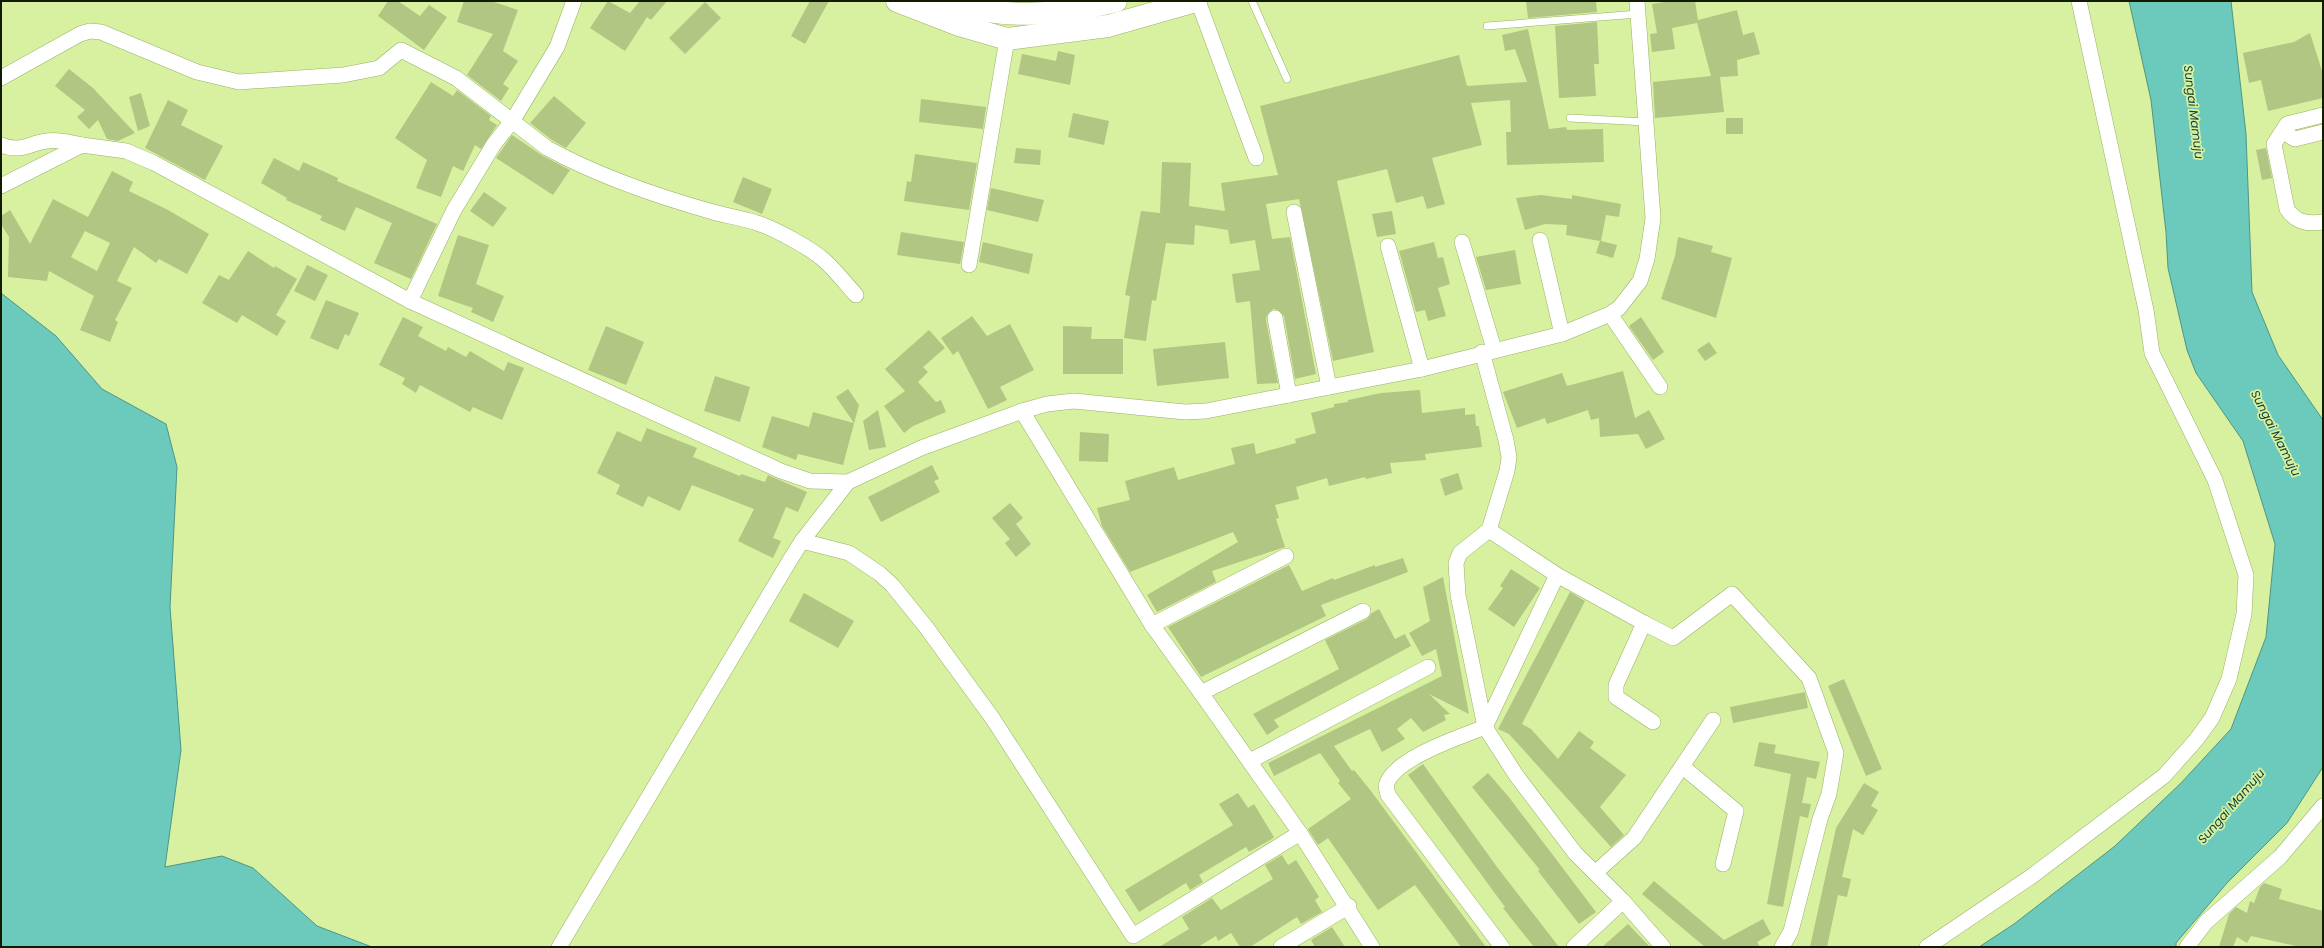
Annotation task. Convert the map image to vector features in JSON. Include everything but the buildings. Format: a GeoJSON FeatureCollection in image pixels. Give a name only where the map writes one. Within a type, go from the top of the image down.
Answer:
{"type":"FeatureCollection","features":[{"type":"Feature","properties":{"kind":"highway"},"geometry":{"type":"LineString","coordinates":[[897,1],[959,25],[1007,39],[1108,26],[1197,1]]}},
{"type":"Feature","properties":{"kind":"highway"},"geometry":{"type":"LineString","coordinates":[[942,1],[967,9],[1026,15],[1094,6],[1116,1]]}},
{"type":"Feature","properties":{"kind":"street"},"geometry":{"type":"LineString","coordinates":[[410,301],[454,210],[494,144],[513,120],[557,47],[574,1]]}},
{"type":"Feature","properties":{"kind":"street"},"geometry":{"type":"LineString","coordinates":[[1197,1],[1256,158]]}},
{"type":"Feature","properties":{"kind":"street"},"geometry":{"type":"LineString","coordinates":[[1927,947],[2032,876],[2164,776],[2196,740],[2212,718],[2229,679],[2244,614],[2246,575],[2215,480],[2152,353],[2146,310],[2079,1]]}},
{"type":"Feature","properties":{"kind":"street"},"geometry":{"type":"LineString","coordinates":[[1,145],[18,148],[46,141],[60,140],[82,145],[126,151],[154,163],[410,301],[781,471],[810,481],[848,482],[921,448],[1022,410],[1047,404],[1074,402],[1185,412],[1206,411],[1422,369],[1488,351],[1562,334],[1610,314],[1620,308],[1640,281],[1647,259],[1653,218],[1638,8]]}},
{"type":"Feature","properties":{"kind":"street"},"geometry":{"type":"LineString","coordinates":[[1,78],[80,34],[90,31],[101,32],[197,72],[239,82],[343,75],[379,68],[400,50],[456,78],[513,120],[547,148],[576,163],[665,197],[713,212],[758,223],[790,239],[825,261],[856,295]]}},
{"type":"Feature","properties":{"kind":"street"},"geometry":{"type":"LineString","coordinates":[[969,265],[1007,39]]}},
{"type":"Feature","properties":{"kind":"street"},"geometry":{"type":"LineString","coordinates":[[2323,115],[2288,124],[2276,139],[2274,149],[2287,209],[2292,216],[2304,222],[2323,222]]}},
{"type":"Feature","properties":{"kind":"street"},"geometry":{"type":"LineString","coordinates":[[2283,132],[2296,139],[2323,132]]}},
{"type":"Feature","properties":{"kind":"street"},"geometry":{"type":"LineString","coordinates":[[1,186],[82,145]]}},
{"type":"Feature","properties":{"kind":"street"},"geometry":{"type":"LineString","coordinates":[[1294,212],[1329,387]]}},
{"type":"Feature","properties":{"kind":"street"},"geometry":{"type":"LineString","coordinates":[[1540,240],[1562,334]]}},
{"type":"Feature","properties":{"kind":"street"},"geometry":{"type":"LineString","coordinates":[[1462,242],[1488,351],[1509,457],[1501,496],[1489,530],[1460,553],[1456,563],[1458,595],[1486,727],[1525,787],[1575,853],[1623,901],[1663,947]]}},
{"type":"Feature","properties":{"kind":"street"},"geometry":{"type":"LineString","coordinates":[[1388,246],[1422,369]]}},
{"type":"Feature","properties":{"kind":"street"},"geometry":{"type":"LineString","coordinates":[[1610,314],[1660,387]]}},
{"type":"Feature","properties":{"kind":"street"},"geometry":{"type":"LineString","coordinates":[[1275,318],[1288,395]]}},
{"type":"Feature","properties":{"kind":"street"},"geometry":{"type":"LineString","coordinates":[[1022,410],[1152,625],[1300,833],[1349,906],[1372,947]]}},
{"type":"Feature","properties":{"kind":"street"},"geometry":{"type":"LineString","coordinates":[[559,947],[802,540],[848,482]]}},
{"type":"Feature","properties":{"kind":"street"},"geometry":{"type":"LineString","coordinates":[[1489,530],[1556,575],[1571,581],[1644,624],[1673,638],[1732,594],[1809,678],[1836,753],[1829,794],[1791,931],[1782,947]]}},
{"type":"Feature","properties":{"kind":"street"},"geometry":{"type":"LineString","coordinates":[[802,540],[849,553],[880,574],[892,585],[926,627],[993,719],[1137,941],[1300,833]]}},
{"type":"Feature","properties":{"kind":"street"},"geometry":{"type":"LineString","coordinates":[[1152,625],[1286,556]]}},
{"type":"Feature","properties":{"kind":"street"},"geometry":{"type":"LineString","coordinates":[[1502,947],[1388,795],[1386,786],[1393,772],[1411,761],[1438,746],[1486,727],[1556,575]]}},
{"type":"Feature","properties":{"kind":"street"},"geometry":{"type":"LineString","coordinates":[[1201,693],[1363,611]]}},
{"type":"Feature","properties":{"kind":"street"},"geometry":{"type":"LineString","coordinates":[[1644,624],[1616,685],[1616,697],[1653,722]]}},
{"type":"Feature","properties":{"kind":"street"},"geometry":{"type":"LineString","coordinates":[[1250,761],[1428,667]]}},
{"type":"Feature","properties":{"kind":"street"},"geometry":{"type":"LineString","coordinates":[[1595,873],[1634,838],[1683,767],[1713,720]]}},
{"type":"Feature","properties":{"kind":"street"},"geometry":{"type":"LineString","coordinates":[[1683,767],[1736,811],[1723,864]]}},
{"type":"Feature","properties":{"kind":"street"},"geometry":{"type":"LineString","coordinates":[[2187,947],[2206,922],[2280,857],[2323,806]]}},
{"type":"Feature","properties":{"kind":"street"},"geometry":{"type":"LineString","coordinates":[[1574,947],[1623,901]]}},
{"type":"Feature","properties":{"kind":"street"},"geometry":{"type":"LineString","coordinates":[[1281,947],[1349,906]]}},
{"type":"Feature","properties":{"kind":"lane"},"geometry":{"type":"LineString","coordinates":[[1252,1],[1287,79]]}},
{"type":"Feature","properties":{"kind":"lane"},"geometry":{"type":"LineString","coordinates":[[1487,26],[1638,8]]}},
{"type":"Feature","properties":{"kind":"lane"},"geometry":{"type":"LineString","coordinates":[[1570,118],[1646,122]]}},
{"type":"Feature","properties":{"kind":"water","name":"Sungai Mamuju"},"geometry":{"type":"Polygon","coordinates":[[[2129,1],[2231,1],[2246,134],[2252,292],[2278,355],[2323,420],[2323,767],[2287,823],[2227,883],[2176,943],[2176,947],[1979,947],[2014,924],[2115,846],[2181,783],[2231,729],[2266,637],[2275,544],[2243,441],[2196,373],[2187,350],[2168,268],[2166,232],[2151,100],[2129,1]]]}},
{"type":"Feature","properties":{"kind":"water"},"geometry":{"type":"Polygon","coordinates":[[[1,293],[56,336],[102,389],[166,424],[177,467],[170,607],[181,750],[165,867],[222,856],[253,868],[317,926],[372,947],[1,947],[1,293]]]}}]}
